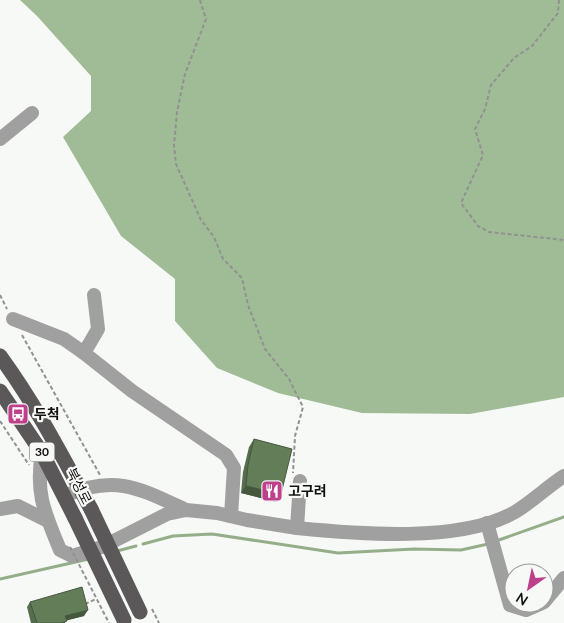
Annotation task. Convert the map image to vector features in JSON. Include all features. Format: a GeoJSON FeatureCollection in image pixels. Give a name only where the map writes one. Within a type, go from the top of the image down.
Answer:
{"type":"FeatureCollection","features":[{"type":"Feature","properties":{"kind":"main road","name":"북성로"},"geometry":{"type":"LineString","coordinates":[[0,356],[32,400],[60,449],[91,508],[143,617]]}},
{"type":"Feature","properties":{"kind":"main road","name":"북성로"},"geometry":{"type":"LineString","coordinates":[[0,391],[42,453],[125,621]]}},
{"type":"Feature","properties":{"kind":"street"},"geometry":{"type":"LineString","coordinates":[[0,139],[32,113]]}},
{"type":"Feature","properties":{"kind":"street"},"geometry":{"type":"LineString","coordinates":[[84,353],[98,329],[94,295]]}},
{"type":"Feature","properties":{"kind":"street"},"geometry":{"type":"LineString","coordinates":[[13,319],[64,339],[132,391],[226,455],[234,468],[231,516]]}},
{"type":"Feature","properties":{"kind":"street"},"geometry":{"type":"LineString","coordinates":[[42,453],[38,486],[48,521],[60,550],[72,556],[102,547],[167,514],[186,510]]}},
{"type":"Feature","properties":{"kind":"street"},"geometry":{"type":"LineString","coordinates":[[64,496],[80,489],[105,484],[146,491],[186,510],[298,528],[334,532],[440,532],[488,526],[515,512],[564,476]]}},
{"type":"Feature","properties":{"kind":"street"},"geometry":{"type":"LineString","coordinates":[[298,528],[300,481]]}},
{"type":"Feature","properties":{"kind":"street"},"geometry":{"type":"LineString","coordinates":[[0,509],[18,506],[48,521]]}},
{"type":"Feature","properties":{"kind":"street"},"geometry":{"type":"LineString","coordinates":[[488,526],[504,584]]}},
{"type":"Feature","properties":{"kind":"street"},"geometry":{"type":"LineString","coordinates":[[554,589],[564,578]]}},
{"type":"Feature","properties":{"kind":"path"},"geometry":{"type":"LineString","coordinates":[[200,0],[206,19],[184,74],[176,112],[174,145],[176,164],[201,220],[214,237],[223,259],[242,278],[248,305],[265,350],[289,379],[303,407],[295,436],[292,472],[300,481]]}},
{"type":"Feature","properties":{"kind":"path"},"geometry":{"type":"LineString","coordinates":[[559,0],[558,13],[532,46],[514,58],[491,85],[486,109],[475,129],[482,155],[461,203],[478,226],[489,232],[564,240]]}},
{"type":"Feature","properties":{"kind":"path"},"geometry":{"type":"LineString","coordinates":[[0,295],[105,484]]}},
{"type":"Feature","properties":{"kind":"path"},"geometry":{"type":"LineString","coordinates":[[0,422],[38,476]]}},
{"type":"Feature","properties":{"kind":"path"},"geometry":{"type":"LineString","coordinates":[[70,547],[109,623]]}},
{"type":"Feature","properties":{"kind":"path"},"geometry":{"type":"LineString","coordinates":[[81,605],[96,599]]}},
{"type":"Feature","properties":{"kind":"green space"},"geometry":{"type":"Polygon","coordinates":[[[20,0],[564,0],[564,397],[470,414],[362,413],[278,393],[217,368],[175,321],[175,279],[121,236],[63,137],[91,111],[91,76],[20,0]]]}},
{"type":"Feature","properties":{"kind":"building"},"geometry":{"type":"Polygon","coordinates":[[[254,439],[292,449],[281,494],[246,486],[248,465],[254,439]]]}},
{"type":"Feature","properties":{"kind":"building"},"geometry":{"type":"Polygon","coordinates":[[[82,587],[88,610],[65,616],[67,621],[61,623],[37,623],[30,602],[82,587]]]}},
{"type":"Feature","properties":{"kind":"waterway"},"geometry":{"type":"LineString","coordinates":[[496,541],[564,517]]}},
{"type":"Feature","properties":{"kind":"waterway"},"geometry":{"type":"LineString","coordinates":[[143,544],[173,536],[212,534],[338,553],[414,549],[461,550],[488,544]]}},
{"type":"Feature","properties":{"kind":"waterway"},"geometry":{"type":"LineString","coordinates":[[117,551],[136,546]]}},
{"type":"Feature","properties":{"kind":"waterway"},"geometry":{"type":"LineString","coordinates":[[0,579],[89,559]]}},
{"type":"Feature","properties":{"kind":"place","name":"두척"},"geometry":{"type":"Point","coordinates":[18,414]}},
{"type":"Feature","properties":{"kind":"place","name":"고구려"},"geometry":{"type":"Point","coordinates":[272,491]}}]}
